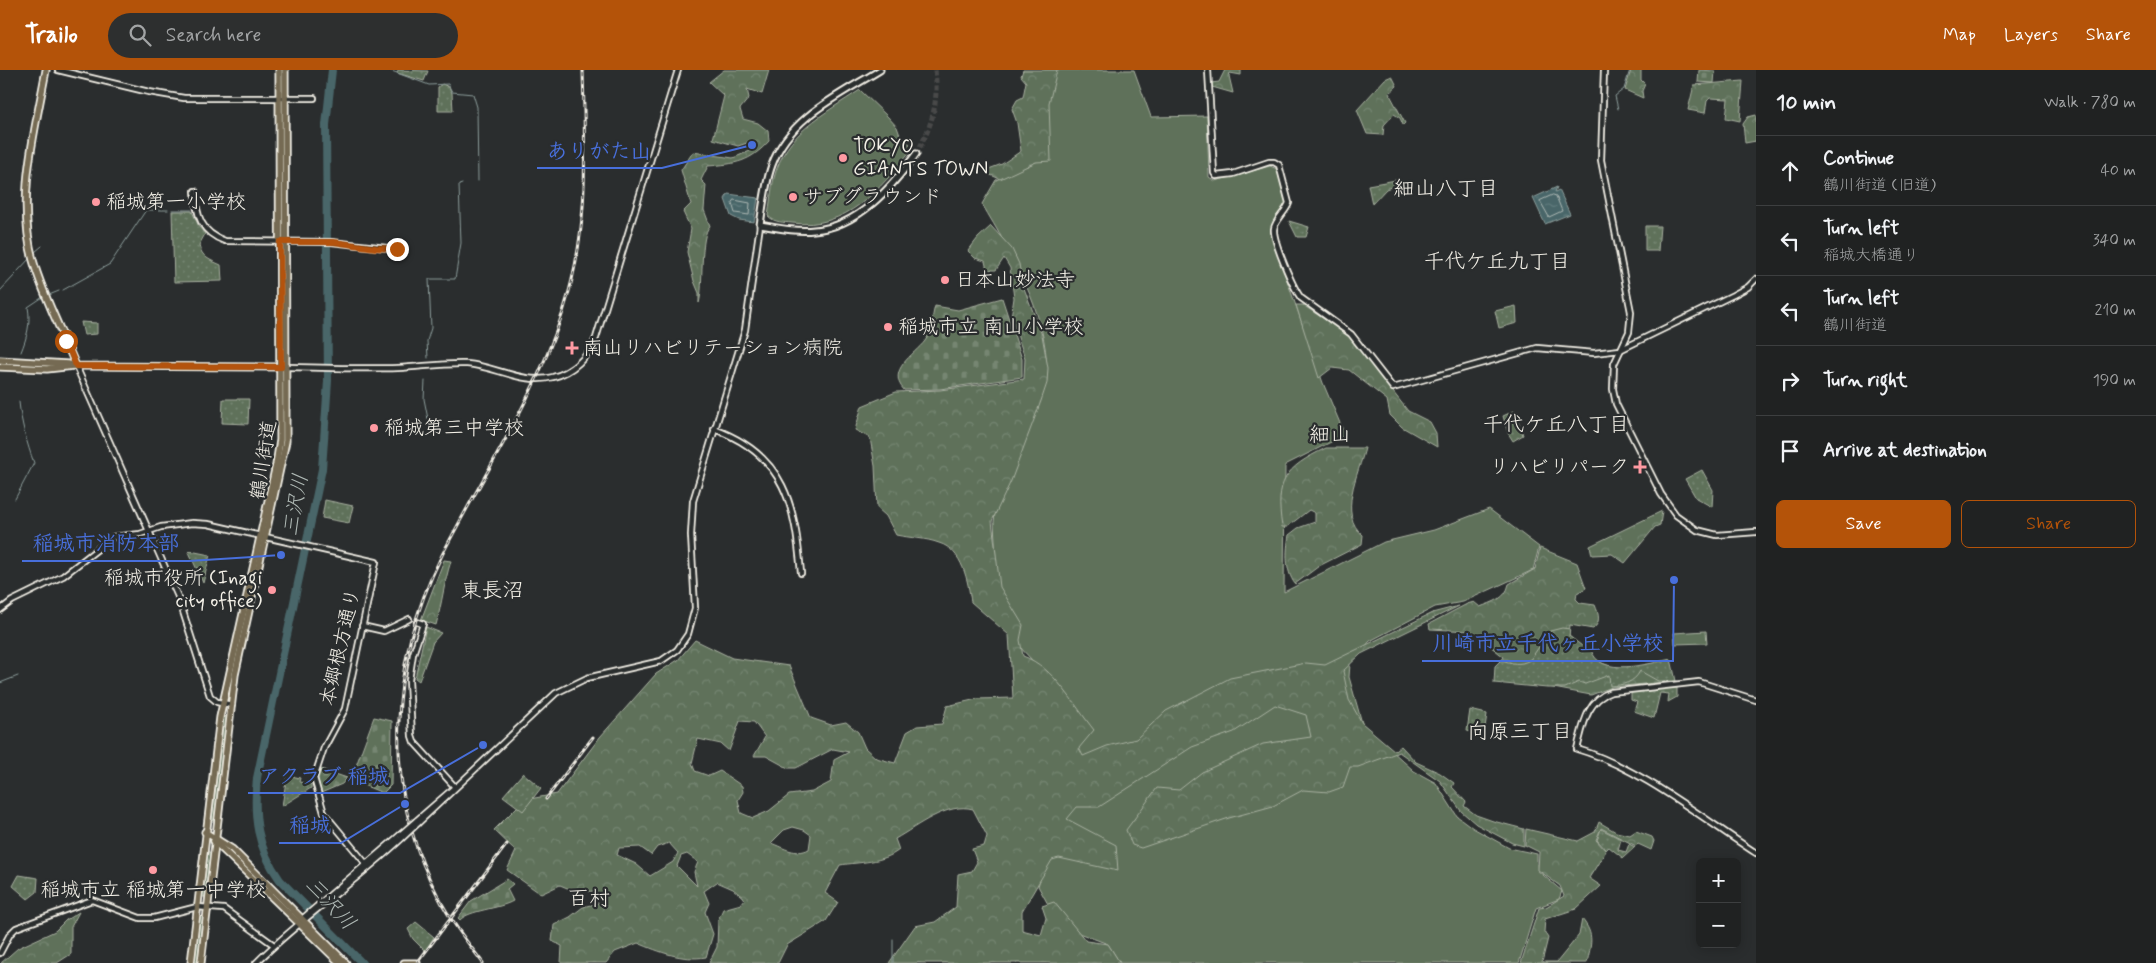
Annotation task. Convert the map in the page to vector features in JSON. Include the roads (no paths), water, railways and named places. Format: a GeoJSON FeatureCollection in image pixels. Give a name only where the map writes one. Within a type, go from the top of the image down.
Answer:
{"type":"FeatureCollection","features":[{"type":"Feature","properties":{"kind":"main road"},"geometry":{"type":"LineString","coordinates":[[46,70],[27,179],[27,223],[36,271],[76,366]]}},
{"type":"Feature","properties":{"kind":"main road","name":"鶴川街道"},"geometry":{"type":"LineString","coordinates":[[279,70],[283,98]]}},
{"type":"Feature","properties":{"kind":"main road","name":"鶴川街道"},"geometry":{"type":"LineString","coordinates":[[191,963],[205,832],[222,704],[286,441],[283,242],[284,70]]}},
{"type":"Feature","properties":{"kind":"main road"},"geometry":{"type":"LineString","coordinates":[[880,70],[812,112],[790,133],[772,164],[760,226],[806,231],[828,228],[842,223],[857,215],[875,200],[916,154]]}},
{"type":"Feature","properties":{"kind":"main road"},"geometry":{"type":"LineString","coordinates":[[0,362],[47,369],[76,366]]}},
{"type":"Feature","properties":{"kind":"main road"},"geometry":{"type":"LineString","coordinates":[[0,362],[64,363],[76,366]]}},
{"type":"Feature","properties":{"kind":"main road"},"geometry":{"type":"LineString","coordinates":[[0,362],[52,366],[284,367]]}},
{"type":"Feature","properties":{"kind":"main road","name":"鶴川街道"},"geometry":{"type":"LineString","coordinates":[[201,963],[234,675],[252,583]]}},
{"type":"Feature","properties":{"kind":"main road"},"geometry":{"type":"LineString","coordinates":[[207,819],[209,822],[214,823],[219,816]]}},
{"type":"Feature","properties":{"kind":"main road"},"geometry":{"type":"LineString","coordinates":[[205,832],[216,840],[346,963]]}},
{"type":"Feature","properties":{"kind":"main road"},"geometry":{"type":"LineString","coordinates":[[216,840],[223,842],[302,921],[340,963]]}},
{"type":"Feature","properties":{"kind":"main road"},"geometry":{"type":"LineString","coordinates":[[404,963],[417,963]]}},
{"type":"Feature","properties":{"kind":"street"},"geometry":{"type":"LineString","coordinates":[[58,70],[177,97],[314,98]]}},
{"type":"Feature","properties":{"kind":"street"},"geometry":{"type":"LineString","coordinates":[[284,367],[331,368],[469,364],[537,379],[559,376],[576,366],[586,356],[596,338],[678,70]]}},
{"type":"Feature","properties":{"kind":"street"},"geometry":{"type":"LineString","coordinates":[[1208,70],[1214,173],[1216,176],[1229,175],[1269,162],[1279,165],[1289,202],[1276,223],[1275,237],[1295,290],[1301,298],[1355,338],[1393,388],[1537,348],[1594,353],[1620,350],[1733,295],[1748,287],[1756,279]]}},
{"type":"Feature","properties":{"kind":"street"},"geometry":{"type":"LineString","coordinates":[[1604,70],[1601,160],[1631,312],[1629,332],[1620,350],[1612,377],[1616,404],[1671,510],[1686,524],[1709,534],[1756,532]]}},
{"type":"Feature","properties":{"kind":"street"},"geometry":{"type":"LineString","coordinates":[[195,191],[197,214],[201,223],[211,235],[232,242],[331,242],[397,249]]}},
{"type":"Feature","properties":{"kind":"street"},"geometry":{"type":"LineString","coordinates":[[256,963],[274,945],[401,837],[548,700],[565,688],[594,675],[653,664],[672,655],[682,644],[688,634],[694,616],[691,535],[694,501],[745,330],[760,226]]}},
{"type":"Feature","properties":{"kind":"street"},"geometry":{"type":"LineString","coordinates":[[76,366],[179,599],[210,696],[222,704],[232,705]]}},
{"type":"Feature","properties":{"kind":"street"},"geometry":{"type":"LineString","coordinates":[[714,429],[733,437],[756,453],[772,469],[782,484],[795,516],[801,573]]}},
{"type":"Feature","properties":{"kind":"street"},"geometry":{"type":"LineString","coordinates":[[0,610],[12,601],[63,576],[113,537],[161,527],[204,523],[263,537]]}},
{"type":"Feature","properties":{"kind":"street","name":"本郷根方通り"},"geometry":{"type":"LineString","coordinates":[[263,537],[376,562],[346,709],[324,748],[314,778],[324,813],[367,865]]}},
{"type":"Feature","properties":{"kind":"street"},"geometry":{"type":"LineString","coordinates":[[362,626],[384,630],[409,619]]}},
{"type":"Feature","properties":{"kind":"street"},"geometry":{"type":"LineString","coordinates":[[417,622],[423,624],[413,654],[408,692],[414,742],[455,787]]}},
{"type":"Feature","properties":{"kind":"street"},"geometry":{"type":"LineString","coordinates":[[1756,700],[1699,682],[1611,692],[1600,696],[1590,709],[1577,749],[1602,757],[1628,771],[1704,817],[1730,837],[1756,853]]}},
{"type":"Feature","properties":{"kind":"street"},"geometry":{"type":"LineString","coordinates":[[315,911],[401,837]]}},
{"type":"Feature","properties":{"kind":"street"},"geometry":{"type":"LineString","coordinates":[[0,953],[10,934],[16,928],[88,901],[98,901],[140,918],[154,918],[197,907],[208,907],[230,912],[274,945]]}},
{"type":"Feature","properties":{"kind":"water"},"geometry":{"type":"Polygon","coordinates":[[[1557,187],[1555,192],[1559,190],[1570,214],[1545,224],[1533,198],[1557,187]]]}},
{"type":"Feature","properties":{"kind":"water"},"geometry":{"type":"Polygon","coordinates":[[[728,194],[758,198],[754,222],[739,220],[731,216],[725,199],[728,194]]]}},
{"type":"Feature","properties":{"kind":"waterway","name":"三沢川"},"geometry":{"type":"LineString","coordinates":[[332,70],[326,125],[328,381],[322,469],[257,778],[256,819],[266,856],[280,880],[362,963]]}},
{"type":"Feature","properties":{"kind":"waterway"},"geometry":{"type":"LineString","coordinates":[[389,70],[429,85],[448,84],[452,92],[473,94],[477,107],[478,181]]}},
{"type":"Feature","properties":{"kind":"waterway"},"geometry":{"type":"LineString","coordinates":[[1618,109],[1615,96],[1624,89],[1630,70]]}},
{"type":"Feature","properties":{"kind":"waterway"},"geometry":{"type":"LineString","coordinates":[[428,358],[427,341],[431,328],[429,279],[455,279],[461,243],[459,185],[462,184]]}},
{"type":"Feature","properties":{"kind":"waterway"},"geometry":{"type":"LineString","coordinates":[[63,290],[110,264],[146,210],[168,210]]}},
{"type":"Feature","properties":{"kind":"waterway"},"geometry":{"type":"LineString","coordinates":[[172,210],[192,210]]}},
{"type":"Feature","properties":{"kind":"waterway"},"geometry":{"type":"LineString","coordinates":[[35,252],[42,246]]}},
{"type":"Feature","properties":{"kind":"waterway"},"geometry":{"type":"LineString","coordinates":[[18,271],[30,258]]}},
{"type":"Feature","properties":{"kind":"waterway"},"geometry":{"type":"LineString","coordinates":[[0,291],[16,274]]}},
{"type":"Feature","properties":{"kind":"waterway"},"geometry":{"type":"LineString","coordinates":[[49,295],[59,291]]}},
{"type":"Feature","properties":{"kind":"waterway"},"geometry":{"type":"LineString","coordinates":[[21,352],[28,330],[28,307],[43,297]]}},
{"type":"Feature","properties":{"kind":"waterway"},"geometry":{"type":"LineString","coordinates":[[425,381],[424,399],[428,419]]}},
{"type":"Feature","properties":{"kind":"waterway"},"geometry":{"type":"LineString","coordinates":[[15,499],[34,463],[21,417],[19,402]]}},
{"type":"Feature","properties":{"kind":"waterway"},"geometry":{"type":"LineString","coordinates":[[0,683],[18,676]]}},
{"type":"Feature","properties":{"kind":"waterway"},"geometry":{"type":"LineString","coordinates":[[893,939],[893,963]]}},
{"type":"Feature","properties":{"kind":"tunnel"},"geometry":{"type":"LineString","coordinates":[[916,154],[933,114],[936,93],[935,70]]}},
{"type":"Feature","properties":{"kind":"railway"},"geometry":{"type":"LineString","coordinates":[[483,963],[453,922],[438,896],[420,855],[407,812],[400,769],[399,725],[402,681],[411,638],[424,596],[442,555],[523,406],[538,375],[563,312],[572,281],[582,221],[585,162],[583,70]]}},
{"type":"Feature","properties":{"kind":"railway"},"geometry":{"type":"LineString","coordinates":[[546,799],[593,737]]}},
{"type":"Feature","properties":{"kind":"railway"},"geometry":{"type":"LineString","coordinates":[[417,963],[507,844]]}},
{"type":"Feature","properties":{"kind":"place","name":"ありがた山"},"geometry":{"type":"Point","coordinates":[752,145]}},
{"type":"Feature","properties":{"kind":"place","name":"TOKYO GIANTS TOWN"},"geometry":{"type":"Point","coordinates":[843,158]}},
{"type":"Feature","properties":{"kind":"place","name":"サブグラウンド"},"geometry":{"type":"Point","coordinates":[793,197]}},
{"type":"Feature","properties":{"kind":"place","name":"稲城第一小学校"},"geometry":{"type":"Point","coordinates":[96,202]}},
{"type":"Feature","properties":{"kind":"place","name":"日本山妙法寺"},"geometry":{"type":"Point","coordinates":[945,280]}},
{"type":"Feature","properties":{"kind":"place","name":"稲城市立 南山小学校"},"geometry":{"type":"Point","coordinates":[888,327]}},
{"type":"Feature","properties":{"kind":"place","name":"南山リハビリテーション病院"},"geometry":{"type":"Point","coordinates":[572,348]}},
{"type":"Feature","properties":{"kind":"place","name":"稲城第三中学校"},"geometry":{"type":"Point","coordinates":[374,428]}},
{"type":"Feature","properties":{"kind":"place","name":"リハビリパーク"},"geometry":{"type":"Point","coordinates":[1640,467]}},
{"type":"Feature","properties":{"kind":"place","name":"稲城市消防本部"},"geometry":{"type":"Point","coordinates":[281,555]}},
{"type":"Feature","properties":{"kind":"place","name":"川崎市立千代ヶ丘小学校"},"geometry":{"type":"Point","coordinates":[1674,580]}},
{"type":"Feature","properties":{"kind":"place","name":"稲城市役所 (Inagi city office)"},"geometry":{"type":"Point","coordinates":[272,590]}},
{"type":"Feature","properties":{"kind":"place","name":"アクラブ 稲城"},"geometry":{"type":"Point","coordinates":[483,745]}},
{"type":"Feature","properties":{"kind":"place","name":"稲城"},"geometry":{"type":"Point","coordinates":[405,804]}},
{"type":"Feature","properties":{"kind":"place","name":"稲城市立 稲城第一中学校"},"geometry":{"type":"Point","coordinates":[153,870]}},
{"type":"Feature","properties":{"kind":"district","name":"細山八丁目"},"geometry":{"type":"Point","coordinates":[1446,189]}},
{"type":"Feature","properties":{"kind":"district","name":"千代ケ丘九丁目"},"geometry":{"type":"Point","coordinates":[1497,262]}},
{"type":"Feature","properties":{"kind":"district","name":"千代ケ丘八丁目"},"geometry":{"type":"Point","coordinates":[1556,425]}},
{"type":"Feature","properties":{"kind":"district","name":"細山"},"geometry":{"type":"Point","coordinates":[1330,435]}},
{"type":"Feature","properties":{"kind":"district","name":"東長沼"},"geometry":{"type":"Point","coordinates":[492,591]}},
{"type":"Feature","properties":{"kind":"district","name":"向原三丁目"},"geometry":{"type":"Point","coordinates":[1520,732]}},
{"type":"Feature","properties":{"kind":"district","name":"百村"},"geometry":{"type":"Point","coordinates":[589,899]}}]}
